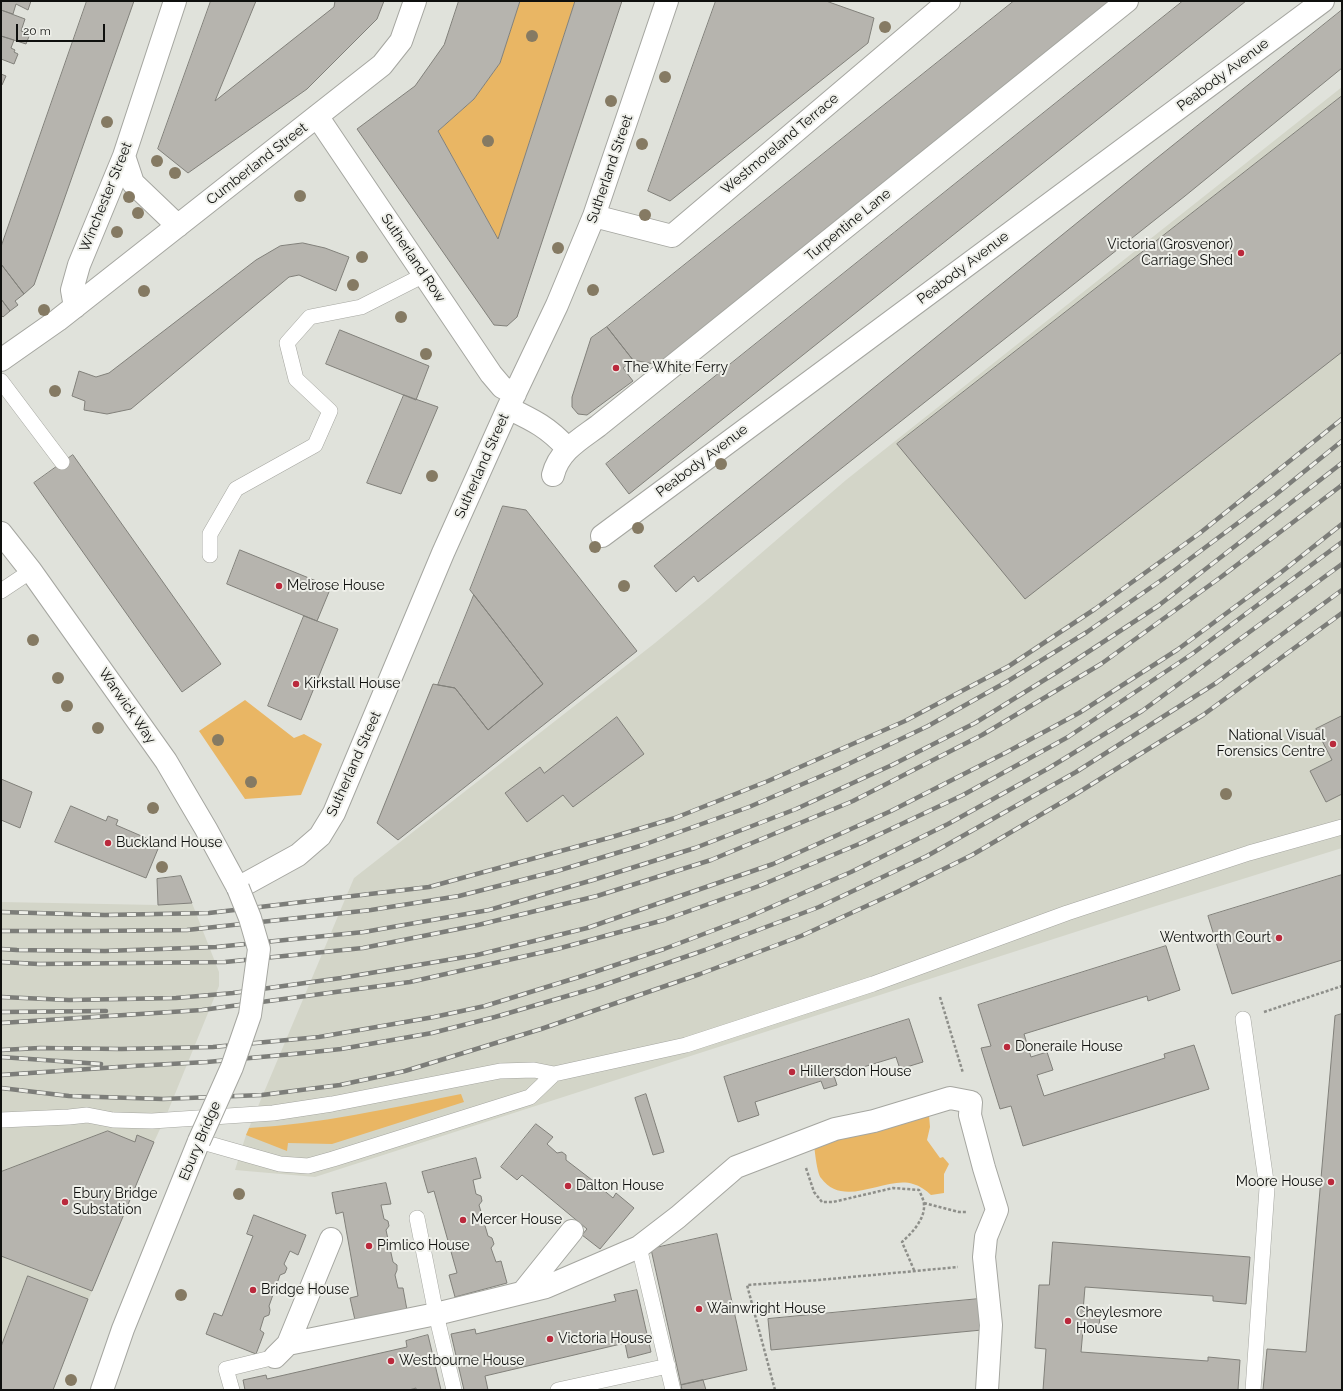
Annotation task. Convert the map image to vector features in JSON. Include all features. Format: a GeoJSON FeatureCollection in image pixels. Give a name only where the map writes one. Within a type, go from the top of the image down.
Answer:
{"type":"FeatureCollection","features":[{"type":"Feature","properties":{"kind":"street","name":"Winchester Street"},"geometry":{"type":"LineString","coordinates":[[59,319],[72,290],[79,265],[124,156],[175,1]]}},
{"type":"Feature","properties":{"kind":"street","name":"Cumberland Street"},"geometry":{"type":"LineString","coordinates":[[59,319],[382,65],[401,41],[415,1]]}},
{"type":"Feature","properties":{"kind":"street","name":"Sutherland Street"},"geometry":{"type":"LineString","coordinates":[[238,888],[298,855],[320,836],[334,813],[443,553],[511,401],[558,305],[594,216],[667,1]]}},
{"type":"Feature","properties":{"kind":"street","name":"Westmoreland Terrace"},"geometry":{"type":"LineString","coordinates":[[594,216],[672,236],[947,1]]}},
{"type":"Feature","properties":{"kind":"street","name":"Turpentine Lane"},"geometry":{"type":"LineString","coordinates":[[553,475],[567,448],[598,426],[1127,1]]}},
{"type":"Feature","properties":{"kind":"street","name":"Peabody Avenue"},"geometry":{"type":"LineString","coordinates":[[602,536],[1323,1]]}},
{"type":"Feature","properties":{"kind":"street","name":"Sutherland Row"},"geometry":{"type":"LineString","coordinates":[[317,116],[491,374],[502,386],[511,401]]}},
{"type":"Feature","properties":{"kind":"street"},"geometry":{"type":"LineString","coordinates":[[124,156],[133,183],[178,226]]}},
{"type":"Feature","properties":{"kind":"street"},"geometry":{"type":"LineString","coordinates":[[1,360],[59,319]]}},
{"type":"Feature","properties":{"kind":"street"},"geometry":{"type":"LineString","coordinates":[[511,401],[528,417],[556,435],[567,448]]}},
{"type":"Feature","properties":{"kind":"street","name":"Warwick Way"},"geometry":{"type":"LineString","coordinates":[[1,533],[31,571],[166,761],[206,829],[238,888]]}},
{"type":"Feature","properties":{"kind":"street","name":"Ebury Bridge"},"geometry":{"type":"LineString","coordinates":[[101,1389],[123,1328],[199,1141],[232,1067],[250,1015],[259,949],[250,918],[238,888]]}},
{"type":"Feature","properties":{"kind":"street"},"geometry":{"type":"LineString","coordinates":[[281,1351],[546,1287],[639,1247],[678,1217],[736,1167],[835,1129],[874,1121],[950,1098],[971,1102],[970,1115],[997,1210],[986,1237],[984,1257],[991,1325],[987,1390]]}},
{"type":"Feature","properties":{"kind":"street"},"geometry":{"type":"LineString","coordinates":[[523,1292],[572,1231]]}},
{"type":"Feature","properties":{"kind":"street"},"geometry":{"type":"LineString","coordinates":[[281,1351],[330,1239]]}},
{"type":"Feature","properties":{"kind":"lane"},"geometry":{"type":"LineString","coordinates":[[210,555],[210,534],[236,489],[315,445],[330,411],[296,379],[288,343],[310,317],[361,307],[424,275]]}},
{"type":"Feature","properties":{"kind":"lane"},"geometry":{"type":"LineString","coordinates":[[1,381],[62,462]]}},
{"type":"Feature","properties":{"kind":"lane"},"geometry":{"type":"LineString","coordinates":[[1,590],[31,571]]}},
{"type":"Feature","properties":{"kind":"lane"},"geometry":{"type":"LineString","coordinates":[[1,1120],[87,1115],[114,1120],[152,1121],[273,1113],[332,1104],[500,1071],[534,1070],[554,1074],[686,1045],[873,984],[1075,910],[1249,853],[1342,827]]}},
{"type":"Feature","properties":{"kind":"lane"},"geometry":{"type":"LineString","coordinates":[[1243,1019],[1267,1188],[1253,1390]]}},
{"type":"Feature","properties":{"kind":"lane"},"geometry":{"type":"LineString","coordinates":[[199,1141],[280,1164],[308,1166],[530,1097],[554,1074]]}},
{"type":"Feature","properties":{"kind":"lane"},"geometry":{"type":"LineString","coordinates":[[417,1218],[436,1314],[454,1390]]}},
{"type":"Feature","properties":{"kind":"lane"},"geometry":{"type":"LineString","coordinates":[[639,1247],[673,1390]]}},
{"type":"Feature","properties":{"kind":"lane"},"geometry":{"type":"LineString","coordinates":[[232,1390],[226,1369],[281,1351]]}},
{"type":"Feature","properties":{"kind":"lane"},"geometry":{"type":"LineString","coordinates":[[558,1390],[668,1366]]}},
{"type":"Feature","properties":{"kind":"path"},"geometry":{"type":"LineString","coordinates":[[1243,1019],[1342,986]]}},
{"type":"Feature","properties":{"kind":"path"},"geometry":{"type":"LineString","coordinates":[[940,997],[971,1102]]}},
{"type":"Feature","properties":{"kind":"path"},"geometry":{"type":"LineString","coordinates":[[798,1143],[814,1192],[822,1202],[833,1202],[893,1188],[919,1190],[924,1204],[924,1214],[909,1236],[902,1242],[914,1270]]}},
{"type":"Feature","properties":{"kind":"path"},"geometry":{"type":"LineString","coordinates":[[924,1204],[958,1212],[984,1212],[997,1210]]}},
{"type":"Feature","properties":{"kind":"path"},"geometry":{"type":"LineString","coordinates":[[774,1390],[747,1285],[968,1266],[984,1257]]}},
{"type":"Feature","properties":{"kind":"shaded area"},"geometry":{"type":"Polygon","coordinates":[[[520,1],[575,1],[498,239],[438,131],[474,99],[500,63],[520,1]]]}},
{"type":"Feature","properties":{"kind":"shaded area"},"geometry":{"type":"Polygon","coordinates":[[[1342,87],[1342,848],[1156,906],[315,1177],[235,1170],[246,1135],[354,878],[655,643],[846,480],[1342,87]]]}},
{"type":"Feature","properties":{"kind":"shaded area"},"geometry":{"type":"Polygon","coordinates":[[[245,700],[294,738],[304,734],[322,744],[301,795],[245,799],[199,731],[245,700]]]}},
{"type":"Feature","properties":{"kind":"shaded area"},"geometry":{"type":"Polygon","coordinates":[[[1,902],[158,905],[192,903],[219,972],[219,986],[85,1308],[53,1390],[1,1390],[1,902]]]}},
{"type":"Feature","properties":{"kind":"shaded area"},"geometry":{"type":"Polygon","coordinates":[[[461,1094],[464,1102],[332,1144],[288,1143],[287,1151],[246,1135],[249,1128],[329,1119],[461,1094]]]}},
{"type":"Feature","properties":{"kind":"shaded area"},"geometry":{"type":"Polygon","coordinates":[[[929,1115],[930,1127],[927,1140],[940,1158],[943,1157],[949,1164],[944,1174],[944,1193],[931,1195],[918,1186],[902,1182],[853,1192],[841,1191],[830,1187],[821,1178],[817,1167],[814,1145],[929,1115]]]}},
{"type":"Feature","properties":{"kind":"building"},"geometry":{"type":"Polygon","coordinates":[[[1,1],[31,1],[28,10],[16,4],[13,14],[1,10],[1,1]]]}},
{"type":"Feature","properties":{"kind":"building"},"geometry":{"type":"Polygon","coordinates":[[[87,1],[134,1],[34,285],[24,294],[1,264],[1,247],[87,1]]]}},
{"type":"Feature","properties":{"kind":"building"},"geometry":{"type":"Polygon","coordinates":[[[211,1],[256,1],[215,101],[334,7],[335,1],[384,1],[377,19],[307,89],[188,173],[158,149],[211,1]]]}},
{"type":"Feature","properties":{"kind":"building"},"geometry":{"type":"Polygon","coordinates":[[[459,1],[520,1],[500,63],[474,99],[438,131],[498,239],[575,1],[622,1],[517,317],[507,326],[494,325],[357,129],[415,86],[444,45],[459,1]]]}},
{"type":"Feature","properties":{"kind":"building"},"geometry":{"type":"Polygon","coordinates":[[[716,1],[826,1],[874,18],[868,43],[670,201],[648,191],[716,1]]]}},
{"type":"Feature","properties":{"kind":"building"},"geometry":{"type":"Polygon","coordinates":[[[1014,1],[1113,1],[659,365],[633,360],[607,327],[1014,1]]]}},
{"type":"Feature","properties":{"kind":"building"},"geometry":{"type":"Polygon","coordinates":[[[1183,1],[1246,1],[629,494],[606,464],[1183,1]]]}},
{"type":"Feature","properties":{"kind":"building"},"geometry":{"type":"Polygon","coordinates":[[[1,10],[25,19],[21,31],[30,34],[26,44],[1,36],[1,10]]]}},
{"type":"Feature","properties":{"kind":"building"},"geometry":{"type":"Polygon","coordinates":[[[1342,10],[1342,68],[1185,196],[698,582],[694,576],[676,592],[654,566],[1152,162],[1342,10]]]}},
{"type":"Feature","properties":{"kind":"building"},"geometry":{"type":"Polygon","coordinates":[[[1,36],[14,40],[11,48],[18,54],[14,64],[1,59],[1,36]]]}},
{"type":"Feature","properties":{"kind":"building"},"geometry":{"type":"Polygon","coordinates":[[[1,74],[6,76],[2,85],[1,85],[1,74]]]}},
{"type":"Feature","properties":{"kind":"building","name":"Victoria (Grosvenor) Carriage Shed"},"geometry":{"type":"Polygon","coordinates":[[[1342,96],[1342,352],[1025,599],[897,444],[1342,96]]]}},
{"type":"Feature","properties":{"kind":"building"},"geometry":{"type":"Polygon","coordinates":[[[303,243],[325,248],[349,257],[336,291],[299,275],[289,277],[131,409],[107,414],[84,410],[85,401],[72,396],[79,371],[96,377],[109,373],[256,260],[280,246],[303,243]]]}},
{"type":"Feature","properties":{"kind":"building"},"geometry":{"type":"Polygon","coordinates":[[[1,264],[24,294],[15,301],[18,305],[10,311],[1,299],[1,264]]]}},
{"type":"Feature","properties":{"kind":"building"},"geometry":{"type":"Polygon","coordinates":[[[1,299],[10,311],[3,317],[1,315],[1,299]]]}},
{"type":"Feature","properties":{"kind":"building"},"geometry":{"type":"Polygon","coordinates":[[[607,327],[633,360],[623,368],[633,381],[587,415],[578,414],[572,407],[572,397],[591,338],[607,327]]]}},
{"type":"Feature","properties":{"kind":"building"},"geometry":{"type":"Polygon","coordinates":[[[340,330],[429,366],[416,400],[326,364],[340,330]]]}},
{"type":"Feature","properties":{"kind":"building"},"geometry":{"type":"Polygon","coordinates":[[[404,395],[438,407],[401,494],[367,483],[404,395]]]}},
{"type":"Feature","properties":{"kind":"building"},"geometry":{"type":"Polygon","coordinates":[[[73,455],[221,664],[182,692],[34,483],[73,455]]]}},
{"type":"Feature","properties":{"kind":"building"},"geometry":{"type":"Polygon","coordinates":[[[503,506],[526,510],[637,651],[398,840],[377,823],[433,684],[455,688],[488,730],[543,684],[470,590],[503,506]]]}},
{"type":"Feature","properties":{"kind":"building","name":"Melrose House"},"geometry":{"type":"Polygon","coordinates":[[[240,550],[331,587],[317,621],[227,584],[240,550]]]}},
{"type":"Feature","properties":{"kind":"building"},"geometry":{"type":"Polygon","coordinates":[[[474,595],[543,684],[488,730],[455,688],[438,685],[474,595]]]}},
{"type":"Feature","properties":{"kind":"building","name":"Kirkstall House"},"geometry":{"type":"Polygon","coordinates":[[[304,616],[338,629],[301,720],[268,706],[304,616]]]}},
{"type":"Feature","properties":{"kind":"building","name":"National Visual Forensics Centre"},"geometry":{"type":"Polygon","coordinates":[[[1342,716],[1342,794],[1326,802],[1310,771],[1332,760],[1316,729],[1342,716]]]}},
{"type":"Feature","properties":{"kind":"building"},"geometry":{"type":"Polygon","coordinates":[[[617,717],[644,754],[573,807],[563,795],[527,822],[505,793],[540,767],[544,773],[617,717]]]}},
{"type":"Feature","properties":{"kind":"building"},"geometry":{"type":"Polygon","coordinates":[[[1,779],[32,792],[20,828],[1,820],[1,779]]]}},
{"type":"Feature","properties":{"kind":"building","name":"Buckland House"},"geometry":{"type":"Polygon","coordinates":[[[71,806],[106,821],[108,816],[118,820],[116,825],[160,844],[146,878],[55,842],[71,806]]]}},
{"type":"Feature","properties":{"kind":"building","name":"Wentworth Court"},"geometry":{"type":"Polygon","coordinates":[[[1342,875],[1342,960],[1232,994],[1208,916],[1342,875]]]}},
{"type":"Feature","properties":{"kind":"building"},"geometry":{"type":"Polygon","coordinates":[[[181,876],[192,903],[158,905],[157,879],[181,876]]]}},
{"type":"Feature","properties":{"kind":"building","name":"Doneraile House"},"geometry":{"type":"Polygon","coordinates":[[[1166,946],[1180,990],[1148,1001],[1147,996],[1024,1034],[1031,1057],[1047,1052],[1053,1070],[1037,1075],[1044,1096],[1165,1058],[1164,1054],[1194,1045],[1209,1089],[1023,1146],[1011,1106],[1000,1109],[981,1048],[991,1046],[978,1005],[1166,946]]]}},
{"type":"Feature","properties":{"kind":"building","name":"Moore House"},"geometry":{"type":"Polygon","coordinates":[[[1342,1014],[1342,1390],[1263,1390],[1267,1349],[1306,1352],[1335,1016],[1342,1014]]]}},
{"type":"Feature","properties":{"kind":"building","name":"Hillersdon House"},"geometry":{"type":"Polygon","coordinates":[[[909,1019],[923,1062],[900,1069],[896,1057],[834,1076],[837,1085],[824,1089],[821,1081],[755,1102],[759,1115],[738,1122],[724,1077],[909,1019]]]}},
{"type":"Feature","properties":{"kind":"building"},"geometry":{"type":"Polygon","coordinates":[[[646,1094],[664,1152],[653,1155],[635,1098],[646,1094]]]}},
{"type":"Feature","properties":{"kind":"building","name":"Dalton House"},"geometry":{"type":"Polygon","coordinates":[[[536,1124],[553,1137],[547,1144],[557,1153],[562,1152],[566,1155],[566,1160],[592,1180],[597,1180],[601,1183],[601,1188],[613,1198],[616,1193],[634,1208],[600,1249],[582,1235],[587,1229],[522,1175],[517,1180],[501,1167],[536,1124]]]}},
{"type":"Feature","properties":{"kind":"building","name":"Ebury Bridge Substation"},"geometry":{"type":"Polygon","coordinates":[[[108,1131],[135,1142],[137,1135],[154,1142],[92,1291],[1,1256],[1,1172],[108,1131]]]}},
{"type":"Feature","properties":{"kind":"building","name":"Mercer House"},"geometry":{"type":"Polygon","coordinates":[[[476,1158],[481,1178],[473,1180],[476,1194],[481,1196],[482,1201],[479,1205],[488,1236],[492,1238],[494,1244],[491,1248],[496,1262],[501,1261],[507,1283],[455,1297],[449,1275],[457,1273],[434,1191],[428,1193],[422,1172],[476,1158]]]}},
{"type":"Feature","properties":{"kind":"building","name":"Pimlico House"},"geometry":{"type":"Polygon","coordinates":[[[386,1183],[391,1204],[381,1205],[384,1219],[388,1221],[389,1226],[386,1230],[393,1262],[397,1265],[395,1275],[398,1288],[403,1288],[407,1310],[355,1320],[350,1298],[358,1296],[343,1212],[336,1214],[332,1193],[386,1183]]]}},
{"type":"Feature","properties":{"kind":"building","name":"Bridge House"},"geometry":{"type":"Polygon","coordinates":[[[254,1215],[306,1235],[298,1255],[290,1251],[284,1264],[287,1268],[285,1273],[280,1275],[269,1306],[269,1315],[264,1317],[260,1330],[264,1333],[256,1354],[206,1334],[214,1313],[222,1316],[253,1236],[247,1234],[254,1215]]]}},
{"type":"Feature","properties":{"kind":"building","name":"Wainwright House"},"geometry":{"type":"Polygon","coordinates":[[[717,1234],[747,1370],[681,1385],[651,1249],[717,1234]]]}},
{"type":"Feature","properties":{"kind":"building","name":"Cheylesmore House"},"geometry":{"type":"Polygon","coordinates":[[[1053,1242],[1250,1257],[1246,1304],[1213,1301],[1213,1296],[1085,1287],[1083,1311],[1100,1312],[1099,1331],[1083,1330],[1081,1352],[1208,1361],[1208,1357],[1240,1360],[1238,1390],[1043,1390],[1046,1349],[1035,1348],[1039,1285],[1049,1285],[1053,1242]]]}},
{"type":"Feature","properties":{"kind":"building"},"geometry":{"type":"Polygon","coordinates":[[[28,1276],[88,1299],[53,1390],[1,1390],[1,1347],[28,1276]]]}},
{"type":"Feature","properties":{"kind":"building","name":"Victoria House"},"geometry":{"type":"Polygon","coordinates":[[[637,1290],[651,1352],[628,1358],[625,1343],[485,1376],[488,1390],[464,1390],[451,1334],[475,1329],[476,1334],[616,1301],[614,1295],[637,1290]]]}},
{"type":"Feature","properties":{"kind":"building"},"geometry":{"type":"Polygon","coordinates":[[[979,1299],[982,1330],[771,1350],[768,1319],[979,1299]]]}},
{"type":"Feature","properties":{"kind":"building","name":"Westbourne House"},"geometry":{"type":"Polygon","coordinates":[[[428,1335],[441,1390],[416,1390],[416,1388],[409,1390],[245,1390],[243,1380],[266,1375],[267,1379],[407,1347],[406,1341],[428,1335]]]}},
{"type":"Feature","properties":{"kind":"building"},"geometry":{"type":"Polygon","coordinates":[[[703,1380],[706,1390],[682,1390],[681,1385],[703,1380]]]}},
{"type":"Feature","properties":{"kind":"railway"},"geometry":{"type":"LineString","coordinates":[[1,912],[105,915],[209,913],[429,887],[612,837],[675,818],[768,781],[905,721],[1009,666],[1095,609],[1200,533],[1342,419]]}},
{"type":"Feature","properties":{"kind":"railway"},"geometry":{"type":"LineString","coordinates":[[1,931],[187,930],[371,910],[459,896],[557,871],[643,845],[749,807],[840,768],[928,726],[1008,681],[1087,632],[1163,579],[1274,496],[1342,441]]}},
{"type":"Feature","properties":{"kind":"railway"},"geometry":{"type":"LineString","coordinates":[[1,949],[105,951],[216,947],[364,932],[489,910],[593,880],[695,848],[796,809],[892,765],[975,723],[1062,669],[1158,606],[1342,463]]}},
{"type":"Feature","properties":{"kind":"railway"},"geometry":{"type":"LineString","coordinates":[[1,962],[39,964],[225,962],[363,948],[478,925],[597,896],[711,860],[853,801],[982,735],[1101,664],[1221,577],[1342,485]]}},
{"type":"Feature","properties":{"kind":"railway"},"geometry":{"type":"LineString","coordinates":[[1,997],[69,1000],[176,998],[233,993],[341,978],[477,955],[587,928],[773,864],[891,811],[1007,752],[1079,713],[1177,650],[1279,574],[1342,524]]}},
{"type":"Feature","properties":{"kind":"railway"},"geometry":{"type":"LineString","coordinates":[[1,1023],[202,1010],[410,982],[557,949],[664,920],[759,886],[859,844],[963,795],[1068,737],[1192,654],[1342,542]]}},
{"type":"Feature","properties":{"kind":"railway"},"geometry":{"type":"LineString","coordinates":[[1,1050],[40,1048],[121,1049],[213,1047],[319,1037],[434,1017],[485,1006],[664,949],[746,918],[851,872],[948,824],[1049,768],[1142,711],[1342,564]]}},
{"type":"Feature","properties":{"kind":"railway"},"geometry":{"type":"LineString","coordinates":[[1,1075],[207,1062],[304,1053],[341,1049],[432,1033],[495,1017],[598,987],[705,950],[819,907],[927,856],[1076,772],[1216,683],[1342,590]]}},
{"type":"Feature","properties":{"kind":"railway"},"geometry":{"type":"LineString","coordinates":[[1,1088],[69,1096],[163,1099],[262,1095],[340,1085],[405,1071],[541,1029],[700,974],[801,936],[897,892],[972,855],[1076,794],[1203,715],[1342,613]]}},
{"type":"Feature","properties":{"kind":"railway"},"geometry":{"type":"LineString","coordinates":[[1,1012],[106,1011]]}},
{"type":"Feature","properties":{"kind":"railway"},"geometry":{"type":"LineString","coordinates":[[1,1057],[101,1064]]}},
{"type":"Feature","properties":{"kind":"place","name":"Victoria (Grosvenor) Carriage Shed"},"geometry":{"type":"Point","coordinates":[1241,253]}},
{"type":"Feature","properties":{"kind":"place","name":"The White Ferry"},"geometry":{"type":"Point","coordinates":[616,368]}},
{"type":"Feature","properties":{"kind":"place","name":"Melrose House"},"geometry":{"type":"Point","coordinates":[279,586]}},
{"type":"Feature","properties":{"kind":"place","name":"Kirkstall House"},"geometry":{"type":"Point","coordinates":[296,684]}},
{"type":"Feature","properties":{"kind":"place","name":"National Visual Forensics Centre"},"geometry":{"type":"Point","coordinates":[1333,744]}},
{"type":"Feature","properties":{"kind":"place","name":"Buckland House"},"geometry":{"type":"Point","coordinates":[108,843]}},
{"type":"Feature","properties":{"kind":"place","name":"Wentworth Court"},"geometry":{"type":"Point","coordinates":[1279,938]}},
{"type":"Feature","properties":{"kind":"place","name":"Doneraile House"},"geometry":{"type":"Point","coordinates":[1007,1047]}},
{"type":"Feature","properties":{"kind":"place","name":"Hillersdon House"},"geometry":{"type":"Point","coordinates":[792,1072]}},
{"type":"Feature","properties":{"kind":"place","name":"Moore House"},"geometry":{"type":"Point","coordinates":[1331,1182]}},
{"type":"Feature","properties":{"kind":"place","name":"Dalton House"},"geometry":{"type":"Point","coordinates":[568,1186]}},
{"type":"Feature","properties":{"kind":"place","name":"Ebury Bridge Substation"},"geometry":{"type":"Point","coordinates":[65,1202]}},
{"type":"Feature","properties":{"kind":"place","name":"Mercer House"},"geometry":{"type":"Point","coordinates":[463,1220]}},
{"type":"Feature","properties":{"kind":"place","name":"Pimlico House"},"geometry":{"type":"Point","coordinates":[369,1246]}},
{"type":"Feature","properties":{"kind":"place","name":"Bridge House"},"geometry":{"type":"Point","coordinates":[253,1290]}},
{"type":"Feature","properties":{"kind":"place","name":"Wainwright House"},"geometry":{"type":"Point","coordinates":[699,1309]}},
{"type":"Feature","properties":{"kind":"place","name":"Cheylesmore House"},"geometry":{"type":"Point","coordinates":[1068,1321]}},
{"type":"Feature","properties":{"kind":"place","name":"Victoria House"},"geometry":{"type":"Point","coordinates":[550,1339]}},
{"type":"Feature","properties":{"kind":"place","name":"Westbourne House"},"geometry":{"type":"Point","coordinates":[391,1361]}}]}
